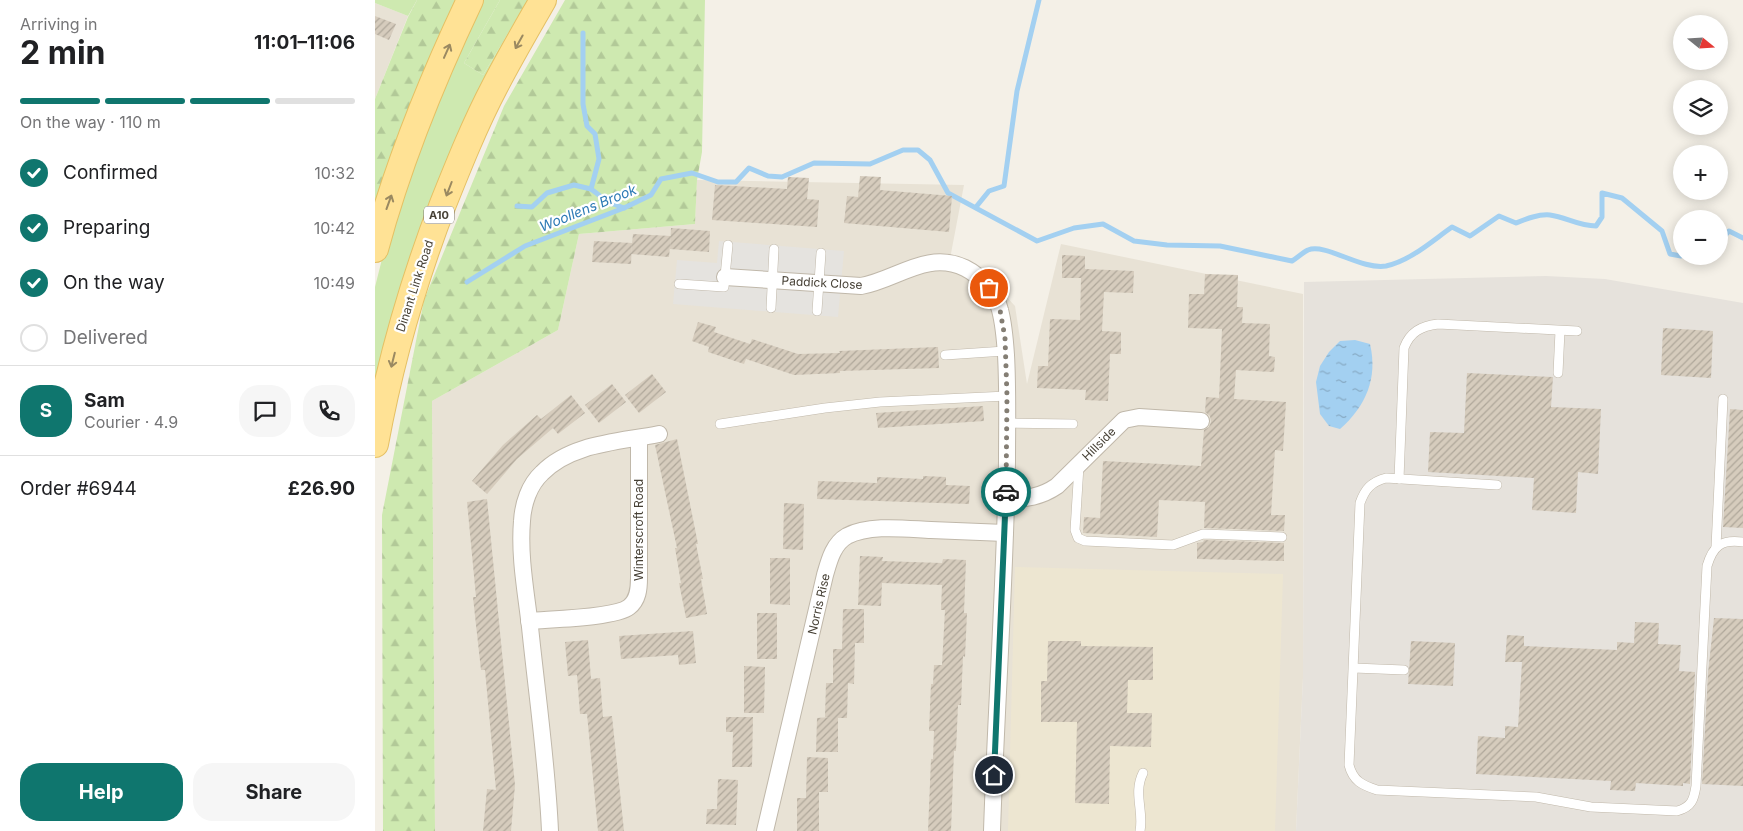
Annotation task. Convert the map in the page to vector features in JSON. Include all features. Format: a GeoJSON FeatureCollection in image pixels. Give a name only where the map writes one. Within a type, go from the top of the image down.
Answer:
{"type":"FeatureCollection","features":[{"type":"Feature","properties":{"kind":"main road"},"geometry":{"type":"LineString","coordinates":[[375,249],[383,218],[439,67],[470,0]]}},
{"type":"Feature","properties":{"kind":"main road","name":"Dinant Link Road"},"geometry":{"type":"LineString","coordinates":[[375,444],[398,341],[430,239],[457,168],[494,87],[543,0]]}},
{"type":"Feature","properties":{"kind":"street","name":"Paddick Close"},"geometry":{"type":"LineString","coordinates":[[725,277],[861,286],[871,284],[924,263],[940,262],[964,268],[982,281],[995,296],[1000,310],[1005,352],[1007,423],[1005,533],[991,831]]}},
{"type":"Feature","properties":{"kind":"street","name":"Hillside"},"geometry":{"type":"LineString","coordinates":[[1006,499],[1021,500],[1042,495],[1057,486],[1124,420],[1132,418],[1201,422]]}},
{"type":"Feature","properties":{"kind":"street"},"geometry":{"type":"LineString","coordinates":[[550,831],[521,539],[524,507],[534,483],[549,466],[564,456],[587,448],[659,434]]}},
{"type":"Feature","properties":{"kind":"street","name":"Winterscroft Road"},"geometry":{"type":"LineString","coordinates":[[529,621],[614,614],[628,608],[633,603],[637,596],[639,578],[639,438]]}},
{"type":"Feature","properties":{"kind":"street","name":"Norris Rise"},"geometry":{"type":"LineString","coordinates":[[765,831],[825,575],[831,555],[838,544],[847,536],[873,530],[902,529],[1005,533]]}},
{"type":"Feature","properties":{"kind":"lane"},"geometry":{"type":"LineString","coordinates":[[679,284],[724,287],[728,245]]}},
{"type":"Feature","properties":{"kind":"lane"},"geometry":{"type":"LineString","coordinates":[[771,308],[774,249]]}},
{"type":"Feature","properties":{"kind":"lane"},"geometry":{"type":"LineString","coordinates":[[817,312],[821,252]]}},
{"type":"Feature","properties":{"kind":"lane"},"geometry":{"type":"LineString","coordinates":[[1399,479],[1404,348],[1408,338],[1422,328],[1438,324],[1577,331]]}},
{"type":"Feature","properties":{"kind":"lane"},"geometry":{"type":"LineString","coordinates":[[1559,331],[1559,374]]}},
{"type":"Feature","properties":{"kind":"lane"},"geometry":{"type":"LineString","coordinates":[[945,355],[1005,352]]}},
{"type":"Feature","properties":{"kind":"lane"},"geometry":{"type":"LineString","coordinates":[[720,424],[825,408],[880,402],[1007,396]]}},
{"type":"Feature","properties":{"kind":"lane"},"geometry":{"type":"LineString","coordinates":[[1497,485],[1386,478],[1377,480],[1364,492],[1361,503],[1349,765],[1351,775],[1358,782],[1377,790],[1536,797],[1591,807],[1677,811],[1685,809],[1692,803],[1696,786],[1707,566],[1716,547],[1723,399]]}},
{"type":"Feature","properties":{"kind":"lane"},"geometry":{"type":"LineString","coordinates":[[1007,423],[1073,424]]}},
{"type":"Feature","properties":{"kind":"lane"},"geometry":{"type":"LineString","coordinates":[[1079,463],[1075,530],[1078,538],[1085,541],[1173,545],[1203,534],[1282,537]]}},
{"type":"Feature","properties":{"kind":"lane"},"geometry":{"type":"LineString","coordinates":[[1716,547],[1724,542],[1743,542]]}},
{"type":"Feature","properties":{"kind":"lane"},"geometry":{"type":"LineString","coordinates":[[1354,668],[1404,670]]}},
{"type":"Feature","properties":{"kind":"lane"},"geometry":{"type":"LineString","coordinates":[[1140,831],[1141,814],[1138,792],[1143,774]]}},
{"type":"Feature","properties":{"kind":"shaded area"},"geometry":{"type":"Polygon","coordinates":[[[375,3],[408,16],[375,99],[375,3]]]}},
{"type":"Feature","properties":{"kind":"shaded area"},"geometry":{"type":"Polygon","coordinates":[[[697,180],[964,185],[949,264],[990,279],[1015,306],[1027,384],[1061,244],[1303,294],[1303,677],[1296,831],[435,831],[432,401],[558,330],[579,234],[695,224],[697,180]]]}},
{"type":"Feature","properties":{"kind":"shaded area"},"geometry":{"type":"Polygon","coordinates":[[[719,241],[844,251],[838,317],[673,304],[677,260],[717,263],[719,241]]]}},
{"type":"Feature","properties":{"kind":"shaded area"},"geometry":{"type":"Polygon","coordinates":[[[1546,276],[1605,279],[1743,303],[1743,831],[1296,831],[1303,677],[1304,282],[1546,276]]]}},
{"type":"Feature","properties":{"kind":"shaded area"},"geometry":{"type":"Polygon","coordinates":[[[1015,567],[1283,574],[1275,831],[1008,831],[1015,567]]]}},
{"type":"Feature","properties":{"kind":"green space"},"geometry":{"type":"Polygon","coordinates":[[[375,0],[417,0],[408,16],[375,3],[375,0]]]}},
{"type":"Feature","properties":{"kind":"green space"},"geometry":{"type":"Polygon","coordinates":[[[417,0],[459,0],[375,208],[375,99],[408,17],[417,0]]]}},
{"type":"Feature","properties":{"kind":"green space"},"geometry":{"type":"Polygon","coordinates":[[[482,0],[500,0],[464,63],[483,75],[528,0],[531,0],[375,397],[375,287],[382,259],[434,108],[482,0]]]}},
{"type":"Feature","properties":{"kind":"green space"},"geometry":{"type":"Polygon","coordinates":[[[500,0],[528,0],[483,75],[464,63],[500,0]]]}},
{"type":"Feature","properties":{"kind":"green space"},"geometry":{"type":"Polygon","coordinates":[[[565,0],[705,0],[702,152],[697,180],[695,224],[579,234],[558,330],[432,401],[435,831],[383,831],[382,515],[424,300],[504,106],[565,0]]]}},
{"type":"Feature","properties":{"kind":"water"},"geometry":{"type":"Polygon","coordinates":[[[1355,340],[1370,344],[1372,356],[1371,380],[1368,391],[1357,411],[1340,429],[1329,426],[1320,414],[1316,382],[1320,366],[1329,352],[1340,341],[1355,340]]]}},
{"type":"Feature","properties":{"kind":"building"},"geometry":{"type":"Polygon","coordinates":[[[375,16],[396,24],[389,40],[375,34],[375,16]]]}},
{"type":"Feature","properties":{"kind":"building"},"geometry":{"type":"Polygon","coordinates":[[[860,176],[881,177],[880,190],[952,196],[949,232],[844,223],[847,196],[858,197],[860,176]]]}},
{"type":"Feature","properties":{"kind":"building"},"geometry":{"type":"Polygon","coordinates":[[[788,177],[809,178],[807,199],[819,200],[817,227],[712,220],[715,185],[787,189],[788,177]]]}},
{"type":"Feature","properties":{"kind":"building"},"geometry":{"type":"Polygon","coordinates":[[[671,228],[710,231],[709,252],[670,249],[671,228]]]}},
{"type":"Feature","properties":{"kind":"building"},"geometry":{"type":"Polygon","coordinates":[[[633,234],[671,236],[669,257],[631,254],[633,234]]]}},
{"type":"Feature","properties":{"kind":"building"},"geometry":{"type":"Polygon","coordinates":[[[594,241],[632,243],[631,264],[592,262],[594,241]]]}},
{"type":"Feature","properties":{"kind":"building"},"geometry":{"type":"Polygon","coordinates":[[[1062,255],[1085,256],[1085,269],[1134,271],[1133,293],[1104,292],[1102,331],[1121,332],[1121,354],[1110,354],[1108,401],[1085,400],[1086,390],[1037,388],[1038,366],[1048,366],[1050,319],[1080,320],[1081,278],[1062,278],[1062,255]]]}},
{"type":"Feature","properties":{"kind":"building"},"geometry":{"type":"Polygon","coordinates":[[[1205,274],[1238,275],[1237,307],[1243,307],[1242,323],[1270,324],[1269,356],[1275,357],[1274,372],[1236,370],[1234,399],[1286,402],[1283,451],[1275,450],[1271,515],[1285,515],[1284,531],[1204,528],[1205,502],[1159,500],[1157,537],[1083,533],[1084,517],[1100,518],[1103,461],[1201,466],[1204,430],[1209,427],[1211,422],[1210,416],[1205,412],[1206,397],[1219,398],[1222,329],[1188,328],[1189,294],[1204,294],[1205,274]]]}},
{"type":"Feature","properties":{"kind":"building"},"geometry":{"type":"Polygon","coordinates":[[[698,322],[716,327],[714,332],[750,344],[752,339],[798,354],[938,347],[939,368],[840,371],[840,373],[794,375],[746,359],[744,364],[708,352],[709,347],[692,341],[698,322]]]}},
{"type":"Feature","properties":{"kind":"building"},"geometry":{"type":"Polygon","coordinates":[[[1663,328],[1713,331],[1711,378],[1661,375],[1663,328]]]}},
{"type":"Feature","properties":{"kind":"building"},"geometry":{"type":"Polygon","coordinates":[[[1467,373],[1553,377],[1551,407],[1601,409],[1598,474],[1578,472],[1576,513],[1532,510],[1534,478],[1428,472],[1430,432],[1464,433],[1467,373]]]}},
{"type":"Feature","properties":{"kind":"building"},"geometry":{"type":"Polygon","coordinates":[[[652,374],[666,392],[639,413],[625,395],[652,374]]]}},
{"type":"Feature","properties":{"kind":"building"},"geometry":{"type":"Polygon","coordinates":[[[612,384],[626,402],[599,423],[585,405],[612,384]]]}},
{"type":"Feature","properties":{"kind":"building"},"geometry":{"type":"Polygon","coordinates":[[[571,395],[585,413],[558,434],[553,428],[517,459],[487,494],[472,481],[503,445],[537,415],[541,419],[571,395]]]}},
{"type":"Feature","properties":{"kind":"building"},"geometry":{"type":"Polygon","coordinates":[[[983,406],[984,421],[878,428],[876,413],[983,406]]]}},
{"type":"Feature","properties":{"kind":"building"},"geometry":{"type":"Polygon","coordinates":[[[1730,409],[1743,410],[1743,528],[1723,527],[1730,409]]]}},
{"type":"Feature","properties":{"kind":"building"},"geometry":{"type":"Polygon","coordinates":[[[677,439],[698,544],[696,544],[707,614],[686,618],[679,583],[681,583],[675,548],[677,548],[655,445],[677,439]]]}},
{"type":"Feature","properties":{"kind":"building"},"geometry":{"type":"Polygon","coordinates":[[[923,476],[946,477],[946,485],[970,486],[969,504],[817,499],[818,481],[877,483],[877,477],[923,479],[923,476]]]}},
{"type":"Feature","properties":{"kind":"building"},"geometry":{"type":"Polygon","coordinates":[[[487,499],[515,785],[511,831],[483,831],[487,789],[496,790],[485,670],[481,670],[473,597],[476,597],[467,502],[487,499]]]}},
{"type":"Feature","properties":{"kind":"building"},"geometry":{"type":"Polygon","coordinates":[[[784,503],[804,504],[803,550],[783,549],[784,503]]]}},
{"type":"Feature","properties":{"kind":"building"},"geometry":{"type":"Polygon","coordinates":[[[1204,540],[1284,543],[1284,561],[1197,559],[1197,543],[1204,540]]]}},
{"type":"Feature","properties":{"kind":"building"},"geometry":{"type":"Polygon","coordinates":[[[860,556],[883,557],[882,561],[942,563],[943,559],[966,560],[964,613],[967,613],[965,657],[963,656],[961,705],[958,705],[956,751],[954,751],[951,831],[928,831],[934,731],[929,731],[931,684],[933,684],[934,665],[942,665],[945,610],[941,610],[942,585],[882,583],[881,606],[858,605],[860,556]]]}},
{"type":"Feature","properties":{"kind":"building"},"geometry":{"type":"Polygon","coordinates":[[[770,558],[790,558],[790,605],[770,604],[770,558]]]}},
{"type":"Feature","properties":{"kind":"building"},"geometry":{"type":"Polygon","coordinates":[[[843,609],[864,609],[864,643],[855,643],[854,684],[848,683],[847,718],[838,718],[838,752],[816,752],[817,718],[830,717],[825,717],[826,683],[833,683],[833,649],[842,649],[843,609]]]}},
{"type":"Feature","properties":{"kind":"building"},"geometry":{"type":"Polygon","coordinates":[[[757,613],[777,613],[777,659],[757,659],[757,613]]]}},
{"type":"Feature","properties":{"kind":"building"},"geometry":{"type":"Polygon","coordinates":[[[1714,618],[1743,619],[1743,786],[1702,784],[1708,673],[1714,618]]]}},
{"type":"Feature","properties":{"kind":"building"},"geometry":{"type":"Polygon","coordinates":[[[1635,622],[1659,623],[1658,644],[1681,645],[1679,671],[1695,672],[1690,784],[1683,783],[1683,786],[1636,783],[1635,791],[1610,790],[1611,781],[1476,774],[1478,736],[1505,738],[1505,726],[1518,727],[1522,662],[1505,662],[1507,635],[1524,636],[1524,646],[1617,650],[1617,642],[1634,643],[1635,622]]]}},
{"type":"Feature","properties":{"kind":"building"},"geometry":{"type":"Polygon","coordinates":[[[693,631],[696,663],[679,665],[678,655],[621,659],[619,636],[693,631]]]}},
{"type":"Feature","properties":{"kind":"building"},"geometry":{"type":"Polygon","coordinates":[[[588,640],[591,679],[600,678],[603,717],[612,716],[624,831],[598,831],[587,714],[580,714],[577,675],[568,676],[565,642],[588,640]]]}},
{"type":"Feature","properties":{"kind":"building"},"geometry":{"type":"Polygon","coordinates":[[[1048,641],[1081,641],[1081,646],[1153,647],[1153,680],[1128,680],[1127,713],[1152,713],[1151,747],[1110,746],[1109,804],[1075,803],[1077,722],[1041,722],[1041,681],[1047,681],[1048,641]]]}},
{"type":"Feature","properties":{"kind":"building"},"geometry":{"type":"Polygon","coordinates":[[[1411,641],[1455,643],[1453,686],[1408,684],[1411,641]]]}},
{"type":"Feature","properties":{"kind":"building"},"geometry":{"type":"Polygon","coordinates":[[[744,666],[765,667],[764,713],[744,713],[744,666]]]}},
{"type":"Feature","properties":{"kind":"building"},"geometry":{"type":"Polygon","coordinates":[[[726,717],[753,717],[752,767],[732,767],[733,732],[726,732],[726,717]]]}},
{"type":"Feature","properties":{"kind":"building"},"geometry":{"type":"Polygon","coordinates":[[[807,757],[828,758],[828,792],[819,792],[819,831],[797,831],[797,798],[806,798],[807,757]]]}},
{"type":"Feature","properties":{"kind":"building"},"geometry":{"type":"Polygon","coordinates":[[[718,779],[738,780],[736,825],[706,824],[707,809],[717,809],[718,779]]]}},
{"type":"Feature","properties":{"kind":"waterway"},"geometry":{"type":"LineString","coordinates":[[976,207],[989,191],[1004,186],[1017,91],[1039,0]]}},
{"type":"Feature","properties":{"kind":"waterway"},"geometry":{"type":"LineString","coordinates":[[583,33],[583,104],[587,126],[595,134],[599,159],[591,189]]}},
{"type":"Feature","properties":{"kind":"waterway","name":"Woollens Brook"},"geometry":{"type":"LineString","coordinates":[[467,282],[525,246],[624,208],[651,195],[661,179],[692,173],[718,182],[736,182],[749,168],[768,176],[782,177],[814,163],[870,164],[903,150],[918,150],[930,160],[948,193],[1037,241],[1074,228],[1103,224],[1134,241],[1167,245],[1220,246],[1292,261],[1308,250],[1315,249],[1324,250],[1366,264],[1386,266],[1404,260],[1452,227],[1470,236],[1499,216],[1516,223],[1528,218],[1550,215],[1583,225],[1596,226],[1602,217],[1602,193],[1622,198],[1662,231],[1670,254],[1673,255]]}},
{"type":"Feature","properties":{"kind":"waterway"},"geometry":{"type":"LineString","coordinates":[[517,206],[532,207],[547,193],[574,185],[591,189],[608,202],[624,208]]}},
{"type":"Feature","properties":{"kind":"waterway","name":"Woollens Brook"},"geometry":{"type":"LineString","coordinates":[[1728,232],[1743,238]]}},
{"type":"Feature","properties":{"kind":"way so far"},"geometry":{"type":"LineString","coordinates":[[989,288],[995,296],[1000,310],[1005,338],[1007,378],[1006,492]]}},
{"type":"Feature","properties":{"kind":"route"},"geometry":{"type":"LineString","coordinates":[[994,775],[1006,492]]}}]}
